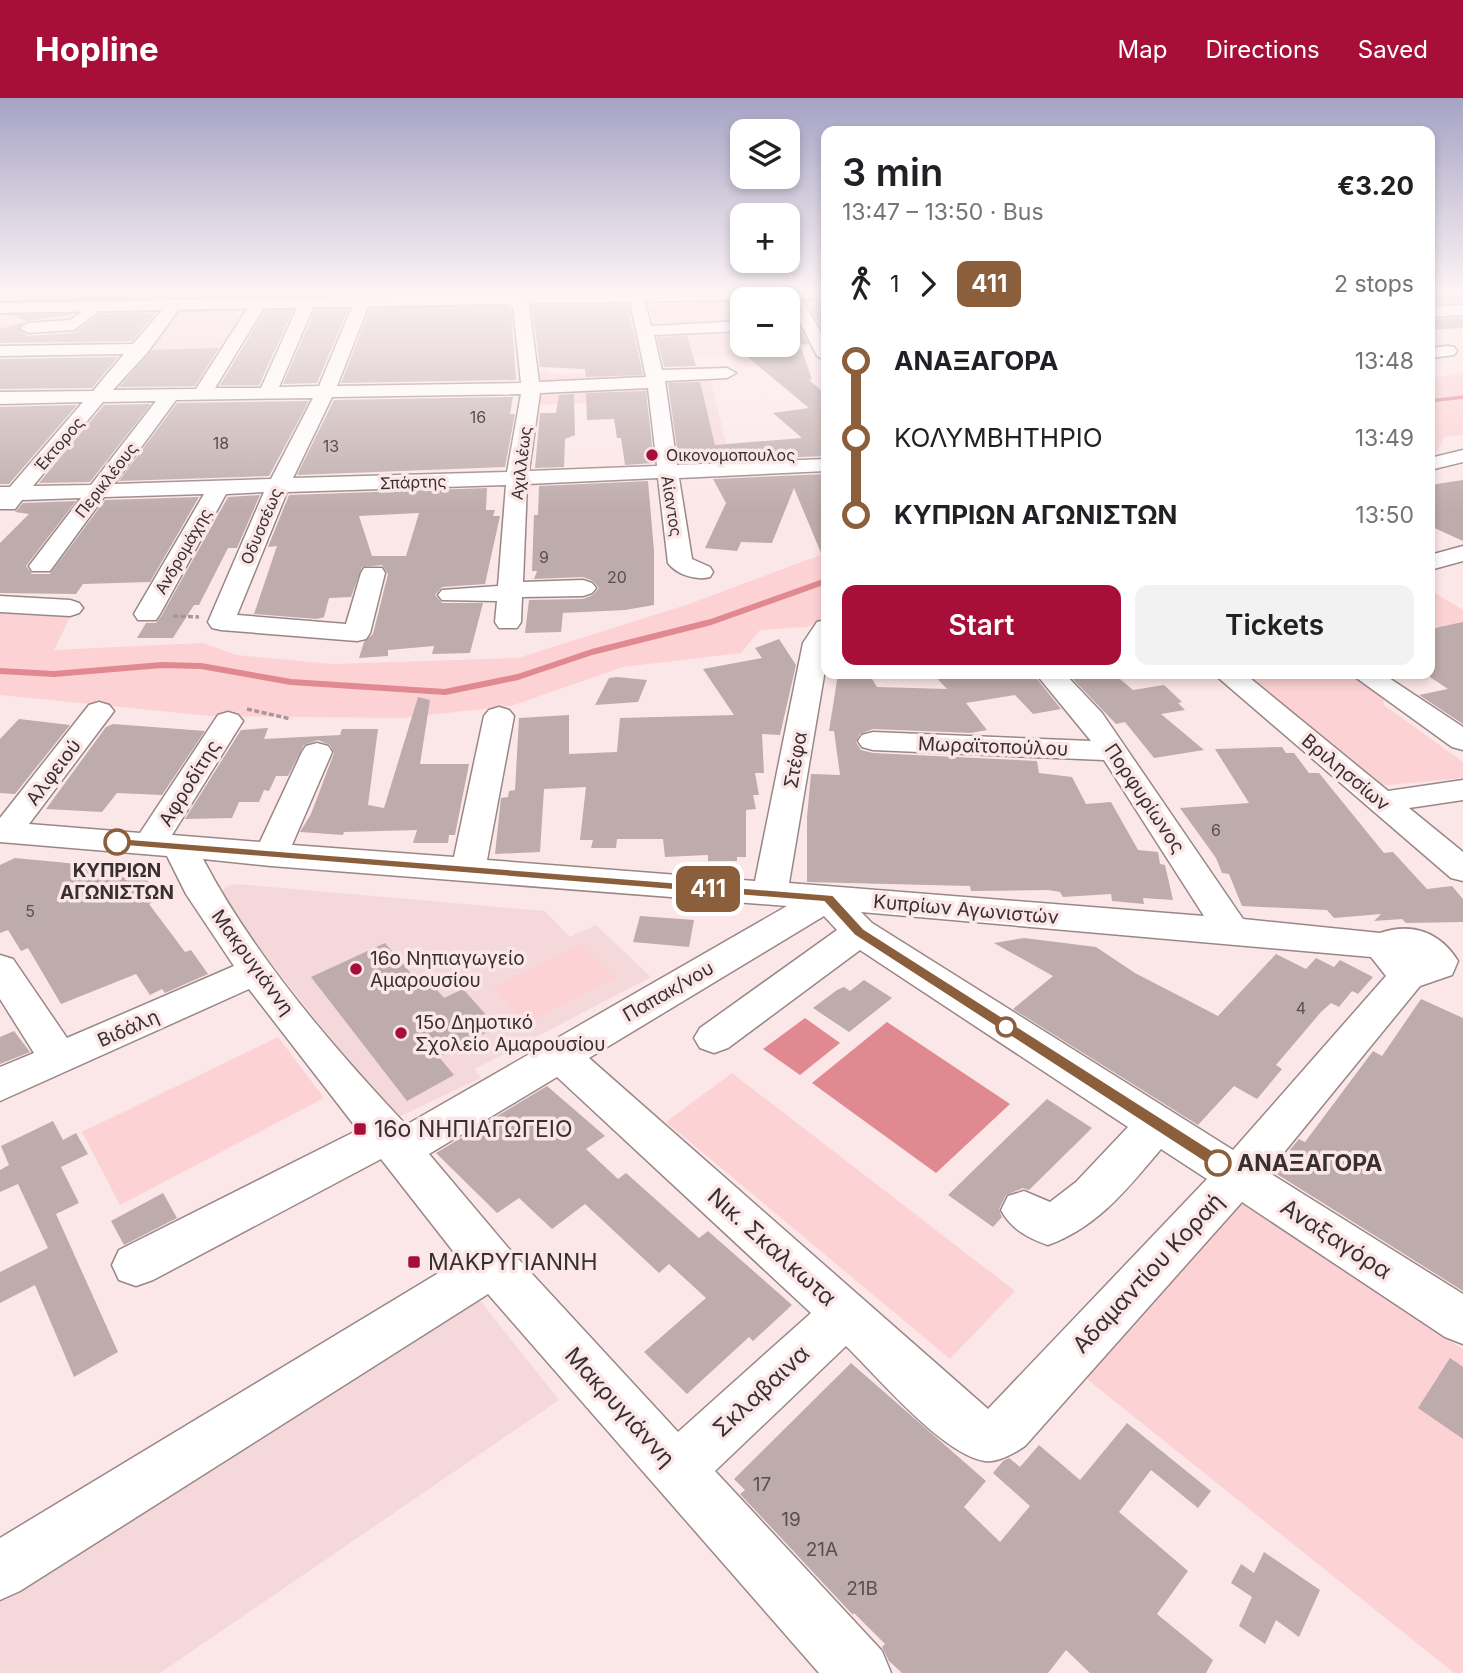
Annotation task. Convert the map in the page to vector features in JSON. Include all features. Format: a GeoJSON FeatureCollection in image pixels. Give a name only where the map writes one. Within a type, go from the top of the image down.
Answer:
{"type":"FeatureCollection","features":[{"type":"Feature","properties":{"kind":"street","name":"Έκτορος"},"geometry":{"type":"LineString","coordinates":[[0,512],[8,494],[127,366]]}},
{"type":"Feature","properties":{"kind":"street"},"geometry":{"type":"LineString","coordinates":[[203,393],[220,366]]}},
{"type":"Feature","properties":{"kind":"street"},"geometry":{"type":"LineString","coordinates":[[268,392],[280,366]]}},
{"type":"Feature","properties":{"kind":"street","name":"Οδυσσέως"},"geometry":{"type":"LineString","coordinates":[[221,619],[278,486],[336,366]]}},
{"type":"Feature","properties":{"kind":"street","name":"Αχιλλέως"},"geometry":{"type":"LineString","coordinates":[[508,622],[517,478],[531,388],[526,366]]}},
{"type":"Feature","properties":{"kind":"street","name":"Αίαντος"},"geometry":{"type":"LineString","coordinates":[[652,366],[680,563],[701,572]]}},
{"type":"Feature","properties":{"kind":"street"},"geometry":{"type":"LineString","coordinates":[[0,398],[531,388],[727,373]]}},
{"type":"Feature","properties":{"kind":"street","name":"Περικλέους"},"geometry":{"type":"LineString","coordinates":[[41,566],[171,394]]}},
{"type":"Feature","properties":{"kind":"street"},"geometry":{"type":"LineString","coordinates":[[1435,463],[1460,459]]}},
{"type":"Feature","properties":{"kind":"street","name":"Σπάρτης"},"geometry":{"type":"LineString","coordinates":[[8,494],[821,465]]}},
{"type":"Feature","properties":{"kind":"street","name":"Ανδρομάχης"},"geometry":{"type":"LineString","coordinates":[[147,614],[219,487]]}},
{"type":"Feature","properties":{"kind":"street"},"geometry":{"type":"LineString","coordinates":[[1435,561],[1463,553]]}},
{"type":"Feature","properties":{"kind":"street"},"geometry":{"type":"LineString","coordinates":[[221,619],[225,624],[356,633],[373,573]]}},
{"type":"Feature","properties":{"kind":"street"},"geometry":{"type":"LineString","coordinates":[[451,595],[583,589]]}},
{"type":"Feature","properties":{"kind":"street"},"geometry":{"type":"LineString","coordinates":[[0,604],[70,608]]}},
{"type":"Feature","properties":{"kind":"street","name":"Στέφα"},"geometry":{"type":"LineString","coordinates":[[770,894],[816,643],[821,636]]}},
{"type":"Feature","properties":{"kind":"street","name":"Πορφυρίωνος"},"geometry":{"type":"LineString","coordinates":[[1055,679],[1092,719],[1232,930]]}},
{"type":"Feature","properties":{"kind":"street","name":"Βριλησσίων"},"geometry":{"type":"LineString","coordinates":[[1234,679],[1463,870]]}},
{"type":"Feature","properties":{"kind":"street"},"geometry":{"type":"LineString","coordinates":[[1372,679],[1463,741]]}},
{"type":"Feature","properties":{"kind":"street","name":"Αλφειού"},"geometry":{"type":"LineString","coordinates":[[3,832],[99,711]]}},
{"type":"Feature","properties":{"kind":"street"},"geometry":{"type":"LineString","coordinates":[[468,870],[499,716]]}},
{"type":"Feature","properties":{"kind":"street","name":"Αφροδίτης"},"geometry":{"type":"LineString","coordinates":[[164,846],[228,721]]}},
{"type":"Feature","properties":{"kind":"street","name":"Μωραϊτοπούλου"},"geometry":{"type":"LineString","coordinates":[[873,741],[1113,751]]}},
{"type":"Feature","properties":{"kind":"street"},"geometry":{"type":"LineString","coordinates":[[271,855],[317,752]]}},
{"type":"Feature","properties":{"kind":"street"},"geometry":{"type":"LineString","coordinates":[[1382,802],[1463,790]]}},
{"type":"Feature","properties":{"kind":"street","name":"Κυπρίων Αγωνιστών"},"geometry":{"type":"LineString","coordinates":[[3,832],[1232,930],[1432,961]]}},
{"type":"Feature","properties":{"kind":"street","name":"Μακρυγιάννη"},"geometry":{"type":"LineString","coordinates":[[164,846],[204,894],[256,971],[493,1265],[860,1673]]}},
{"type":"Feature","properties":{"kind":"street","name":"Αναξαγόρα"},"geometry":{"type":"LineString","coordinates":[[828,898],[859,932],[1463,1321]]}},
{"type":"Feature","properties":{"kind":"street","name":"Παπακ/νου"},"geometry":{"type":"LineString","coordinates":[[395,1141],[558,1054],[828,898]]}},
{"type":"Feature","properties":{"kind":"street"},"geometry":{"type":"LineString","coordinates":[[715,1038],[859,932]]}},
{"type":"Feature","properties":{"kind":"street","name":"Αδαμαντίου Κοραή"},"geometry":{"type":"LineString","coordinates":[[987,1436],[998,1435],[1006,1428],[1432,961]]}},
{"type":"Feature","properties":{"kind":"street"},"geometry":{"type":"LineString","coordinates":[[0,968],[59,1059]]}},
{"type":"Feature","properties":{"kind":"street","name":"Βιδάλη"},"geometry":{"type":"LineString","coordinates":[[0,1085],[256,971]]}},
{"type":"Feature","properties":{"kind":"street","name":"Νικ. Σκαλκωτα"},"geometry":{"type":"LineString","coordinates":[[558,1054],[846,1313],[959,1420],[975,1433],[987,1436]]}},
{"type":"Feature","properties":{"kind":"street"},"geometry":{"type":"LineString","coordinates":[[1024,1210],[1048,1225],[1063,1220],[1081,1205],[1158,1124]]}},
{"type":"Feature","properties":{"kind":"street"},"geometry":{"type":"LineString","coordinates":[[136,1265],[395,1141]]}},
{"type":"Feature","properties":{"kind":"street"},"geometry":{"type":"LineString","coordinates":[[0,1571],[493,1265]]}},
{"type":"Feature","properties":{"kind":"street","name":"Σκλαβαινα"},"geometry":{"type":"LineString","coordinates":[[677,1469],[846,1313]]}},
{"type":"Feature","properties":{"kind":"path"},"geometry":{"type":"LineString","coordinates":[[147,614],[221,619]]}},
{"type":"Feature","properties":{"kind":"path"},"geometry":{"type":"LineString","coordinates":[[228,721],[235,712],[243,709],[254,709],[291,719]]}},
{"type":"Feature","properties":{"kind":"shaded area"},"geometry":{"type":"Polygon","coordinates":[[[131,366],[223,366],[214,380],[270,379],[265,390],[107,395],[131,366]]]}},
{"type":"Feature","properties":{"kind":"shaded area"},"geometry":{"type":"Polygon","coordinates":[[[590,366],[657,366],[658,371],[708,370],[732,467],[661,471],[649,372],[596,374],[590,366]]]}},
{"type":"Feature","properties":{"kind":"shaded area"},"geometry":{"type":"Polygon","coordinates":[[[540,370],[550,370],[551,374],[645,372],[647,379],[541,384],[540,370]]]}},
{"type":"Feature","properties":{"kind":"shaded area"},"geometry":{"type":"Polygon","coordinates":[[[1463,372],[1463,435],[1445,437],[1435,454],[1435,378],[1463,372]]]}},
{"type":"Feature","properties":{"kind":"shaded area"},"geometry":{"type":"Polygon","coordinates":[[[648,386],[649,400],[540,405],[541,391],[648,386]]]}},
{"type":"Feature","properties":{"kind":"shaded area"},"geometry":{"type":"Polygon","coordinates":[[[821,555],[821,621],[807,627],[760,630],[741,653],[623,667],[511,706],[401,718],[210,716],[0,695],[0,610],[71,615],[54,650],[203,643],[236,655],[333,664],[518,658],[686,605],[821,555]]]}},
{"type":"Feature","properties":{"kind":"shaded area"},"geometry":{"type":"Polygon","coordinates":[[[1435,593],[1463,610],[1463,642],[1435,625],[1435,593]]]}},
{"type":"Feature","properties":{"kind":"shaded area"},"geometry":{"type":"Polygon","coordinates":[[[1249,679],[1356,679],[1383,697],[1384,705],[1463,762],[1463,778],[1379,786],[1249,679]]]}},
{"type":"Feature","properties":{"kind":"shaded area"},"geometry":{"type":"Polygon","coordinates":[[[237,884],[545,911],[570,937],[596,925],[651,977],[475,1069],[481,1078],[394,1119],[218,896],[227,886],[237,884]]]}},
{"type":"Feature","properties":{"kind":"shaded area"},"geometry":{"type":"Polygon","coordinates":[[[582,943],[616,977],[526,1024],[493,988],[582,943]]]}},
{"type":"Feature","properties":{"kind":"shaded area"},"geometry":{"type":"Polygon","coordinates":[[[805,1018],[840,1043],[800,1075],[763,1049],[805,1018]]]}},
{"type":"Feature","properties":{"kind":"shaded area"},"geometry":{"type":"Polygon","coordinates":[[[887,1022],[1010,1104],[936,1173],[812,1083],[887,1022]]]}},
{"type":"Feature","properties":{"kind":"shaded area"},"geometry":{"type":"Polygon","coordinates":[[[278,1037],[324,1098],[120,1205],[82,1132],[278,1037]]]}},
{"type":"Feature","properties":{"kind":"shaded area"},"geometry":{"type":"Polygon","coordinates":[[[732,1073],[1015,1291],[950,1359],[666,1122],[732,1073]]]}},
{"type":"Feature","properties":{"kind":"shaded area"},"geometry":{"type":"Polygon","coordinates":[[[1239,1202],[1463,1349],[1463,1673],[1454,1673],[1078,1372],[1239,1202]]]}},
{"type":"Feature","properties":{"kind":"shaded area"},"geometry":{"type":"Polygon","coordinates":[[[474,1293],[559,1400],[160,1673],[0,1673],[0,1592],[474,1293]]]}},
{"type":"Feature","properties":{"kind":"building"},"geometry":{"type":"Polygon","coordinates":[[[0,366],[111,366],[92,388],[0,389],[0,366]]]}},
{"type":"Feature","properties":{"kind":"building"},"geometry":{"type":"Polygon","coordinates":[[[138,366],[208,366],[195,386],[119,387],[138,366]]]}},
{"type":"Feature","properties":{"kind":"building"},"geometry":{"type":"Polygon","coordinates":[[[232,366],[268,366],[259,385],[220,385],[232,366]]]}},
{"type":"Feature","properties":{"kind":"building"},"geometry":{"type":"Polygon","coordinates":[[[291,366],[324,366],[317,383],[283,384],[291,366]]]}},
{"type":"Feature","properties":{"kind":"building"},"geometry":{"type":"Polygon","coordinates":[[[348,366],[515,366],[516,380],[341,383],[348,366]]]}},
{"type":"Feature","properties":{"kind":"building"},"geometry":{"type":"Polygon","coordinates":[[[641,366],[643,375],[586,377],[585,369],[540,367],[641,366]]]}},
{"type":"Feature","properties":{"kind":"building"},"geometry":{"type":"Polygon","coordinates":[[[664,366],[696,366],[664,367],[664,366]]]}},
{"type":"Feature","properties":{"kind":"building"},"geometry":{"type":"Polygon","coordinates":[[[758,366],[807,366],[812,379],[809,380],[821,390],[821,456],[679,462],[668,383],[700,382],[715,445],[802,438],[773,413],[809,408],[758,366]]]}},
{"type":"Feature","properties":{"kind":"building"},"geometry":{"type":"Polygon","coordinates":[[[646,391],[654,463],[625,465],[621,438],[617,438],[614,419],[587,420],[586,393],[646,391]]]}},
{"type":"Feature","properties":{"kind":"building"},"geometry":{"type":"Polygon","coordinates":[[[574,394],[575,435],[565,439],[564,467],[535,468],[540,413],[556,413],[559,395],[574,394]]]}},
{"type":"Feature","properties":{"kind":"building"},"geometry":{"type":"Polygon","coordinates":[[[513,397],[510,414],[515,414],[505,467],[297,475],[334,400],[513,397]]]}},
{"type":"Feature","properties":{"kind":"building"},"geometry":{"type":"Polygon","coordinates":[[[309,401],[269,476],[119,481],[177,403],[309,401]]]}},
{"type":"Feature","properties":{"kind":"building"},"geometry":{"type":"Polygon","coordinates":[[[151,404],[90,482],[39,483],[104,405],[151,404]]]}},
{"type":"Feature","properties":{"kind":"building"},"geometry":{"type":"Polygon","coordinates":[[[77,405],[9,484],[0,484],[0,407],[77,405]]]}},
{"type":"Feature","properties":{"kind":"building"},"geometry":{"type":"Polygon","coordinates":[[[821,474],[821,553],[794,488],[772,543],[741,542],[737,551],[705,548],[726,503],[713,479],[821,474]]]}},
{"type":"Feature","properties":{"kind":"building"},"geometry":{"type":"Polygon","coordinates":[[[1463,480],[1463,541],[1435,528],[1435,484],[1463,480]]]}},
{"type":"Feature","properties":{"kind":"building"},"geometry":{"type":"Polygon","coordinates":[[[648,481],[654,551],[654,605],[625,610],[563,613],[561,632],[525,633],[529,600],[583,599],[593,595],[599,588],[593,581],[583,577],[534,579],[537,571],[532,571],[534,515],[538,515],[539,486],[648,481]]]}},
{"type":"Feature","properties":{"kind":"building"},"geometry":{"type":"Polygon","coordinates":[[[487,488],[486,510],[495,510],[493,516],[500,516],[485,584],[442,587],[435,595],[442,603],[483,603],[470,653],[432,654],[434,646],[388,650],[388,656],[359,658],[364,642],[373,634],[388,574],[382,565],[362,567],[351,597],[329,598],[324,617],[317,619],[254,614],[277,546],[268,547],[289,495],[487,488]],[[419,513],[359,516],[372,556],[406,556],[419,513]]]}},
{"type":"Feature","properties":{"kind":"building"},"geometry":{"type":"Polygon","coordinates":[[[260,495],[237,548],[228,548],[199,605],[194,605],[173,638],[137,638],[146,623],[156,623],[162,615],[228,497],[260,495]]]}},
{"type":"Feature","properties":{"kind":"building"},"geometry":{"type":"Polygon","coordinates":[[[199,497],[150,582],[83,584],[76,594],[0,593],[0,543],[29,514],[15,512],[23,503],[76,501],[26,566],[32,574],[50,574],[105,500],[199,497]]]}},
{"type":"Feature","properties":{"kind":"building"},"geometry":{"type":"Polygon","coordinates":[[[1463,622],[1463,724],[1419,695],[1448,689],[1433,679],[1435,628],[1463,622]]]}},
{"type":"Feature","properties":{"kind":"building"},"geometry":{"type":"Polygon","coordinates":[[[779,639],[796,665],[780,735],[762,734],[764,773],[755,773],[759,795],[753,795],[756,809],[746,810],[746,857],[737,857],[737,861],[708,861],[708,855],[665,857],[663,839],[617,839],[616,848],[591,848],[593,840],[580,840],[586,787],[544,789],[540,852],[495,854],[501,798],[508,797],[509,791],[515,790],[519,718],[569,715],[569,754],[617,752],[620,718],[734,715],[703,669],[762,658],[755,648],[779,639]]]}},
{"type":"Feature","properties":{"kind":"building"},"geometry":{"type":"Polygon","coordinates":[[[609,678],[647,680],[638,702],[595,705],[609,678]]]}},
{"type":"Feature","properties":{"kind":"building"},"geometry":{"type":"Polygon","coordinates":[[[837,679],[872,679],[877,687],[947,689],[938,679],[1037,679],[1061,709],[1033,714],[1015,695],[966,703],[987,730],[971,733],[873,729],[860,734],[856,742],[861,750],[873,753],[1037,761],[1039,773],[1072,777],[1086,804],[1111,802],[1138,850],[1158,852],[1160,864],[1165,865],[1173,900],[1143,898],[1144,904],[1112,901],[1111,894],[1063,897],[1060,892],[1048,890],[971,891],[970,886],[807,882],[807,817],[811,774],[840,775],[834,731],[829,731],[837,679]]]}},
{"type":"Feature","properties":{"kind":"building"},"geometry":{"type":"Polygon","coordinates":[[[1073,679],[1120,679],[1133,690],[1164,685],[1182,702],[1178,703],[1185,710],[1161,714],[1204,750],[1154,758],[1125,722],[1116,724],[1073,679]]]}},
{"type":"Feature","properties":{"kind":"building"},"geometry":{"type":"Polygon","coordinates":[[[418,697],[430,700],[420,764],[469,764],[455,835],[449,835],[448,843],[413,843],[417,830],[344,832],[343,835],[300,832],[311,814],[334,753],[330,745],[318,740],[304,745],[288,776],[276,776],[269,791],[264,790],[259,802],[239,802],[232,818],[185,819],[241,730],[268,728],[264,739],[340,735],[342,729],[378,729],[368,805],[384,808],[418,697]]]}},
{"type":"Feature","properties":{"kind":"building"},"geometry":{"type":"Polygon","coordinates":[[[19,719],[70,725],[15,794],[0,793],[0,739],[19,719]]]}},
{"type":"Feature","properties":{"kind":"building"},"geometry":{"type":"Polygon","coordinates":[[[113,724],[205,731],[162,795],[117,793],[102,812],[46,809],[106,727],[113,724]]]}},
{"type":"Feature","properties":{"kind":"building"},"geometry":{"type":"Polygon","coordinates":[[[1282,747],[1286,753],[1294,753],[1309,773],[1319,773],[1384,853],[1393,852],[1427,889],[1452,886],[1463,899],[1463,922],[1406,923],[1402,919],[1374,921],[1381,914],[1334,918],[1327,910],[1242,906],[1229,874],[1222,873],[1216,858],[1180,808],[1249,803],[1215,749],[1282,747]]]}},
{"type":"Feature","properties":{"kind":"building"},"geometry":{"type":"Polygon","coordinates":[[[15,858],[88,865],[131,880],[143,875],[161,899],[149,904],[185,952],[191,950],[208,974],[165,993],[162,989],[150,995],[136,974],[61,1004],[28,948],[21,951],[8,930],[0,933],[0,865],[15,858]]]}},
{"type":"Feature","properties":{"kind":"building"},"geometry":{"type":"Polygon","coordinates":[[[640,916],[694,920],[689,947],[633,942],[640,916]]]}},
{"type":"Feature","properties":{"kind":"building"},"geometry":{"type":"Polygon","coordinates":[[[1024,938],[1096,947],[1135,973],[1218,1016],[1276,954],[1306,969],[1316,958],[1334,967],[1340,960],[1373,977],[1358,994],[1352,991],[1339,1007],[1331,1003],[1321,1012],[1276,1065],[1282,1069],[1257,1099],[1234,1086],[1198,1125],[1013,1009],[1053,976],[994,943],[1024,938]]]}},
{"type":"Feature","properties":{"kind":"building"},"geometry":{"type":"Polygon","coordinates":[[[385,943],[414,977],[422,973],[444,998],[463,989],[497,1027],[439,1057],[454,1075],[407,1101],[311,977],[385,943]]]}},
{"type":"Feature","properties":{"kind":"building"},"geometry":{"type":"Polygon","coordinates":[[[864,980],[892,998],[849,1032],[813,1008],[837,990],[844,987],[850,991],[864,980]]]}},
{"type":"Feature","properties":{"kind":"building"},"geometry":{"type":"Polygon","coordinates":[[[1421,999],[1463,1018],[1463,1291],[1272,1171],[1299,1139],[1305,1142],[1373,1051],[1382,1056],[1421,999]]]}},
{"type":"Feature","properties":{"kind":"building"},"geometry":{"type":"Polygon","coordinates":[[[14,1031],[30,1052],[0,1064],[0,1037],[14,1031]]]}},
{"type":"Feature","properties":{"kind":"building"},"geometry":{"type":"Polygon","coordinates":[[[547,1086],[605,1136],[586,1149],[618,1179],[626,1173],[699,1238],[708,1231],[792,1305],[753,1341],[749,1337],[687,1394],[644,1352],[706,1298],[669,1264],[659,1273],[585,1204],[552,1229],[519,1198],[497,1213],[436,1153],[547,1086]]]}},
{"type":"Feature","properties":{"kind":"building"},"geometry":{"type":"Polygon","coordinates":[[[1047,1099],[1092,1128],[1029,1190],[1023,1188],[1006,1195],[999,1209],[1002,1217],[993,1227],[948,1195],[1047,1099]]]}},
{"type":"Feature","properties":{"kind":"building"},"geometry":{"type":"Polygon","coordinates":[[[53,1121],[63,1140],[76,1133],[88,1154],[61,1167],[79,1203],[56,1214],[118,1352],[74,1377],[35,1285],[0,1303],[0,1272],[48,1248],[18,1184],[0,1192],[0,1170],[9,1165],[1,1146],[53,1121]]]}},
{"type":"Feature","properties":{"kind":"building"},"geometry":{"type":"Polygon","coordinates":[[[163,1193],[177,1218],[124,1245],[111,1221],[163,1193]]]}},
{"type":"Feature","properties":{"kind":"building"},"geometry":{"type":"Polygon","coordinates":[[[1450,1358],[1463,1367],[1463,1439],[1418,1408],[1450,1358]]]}},
{"type":"Feature","properties":{"kind":"building"},"geometry":{"type":"Polygon","coordinates":[[[851,1363],[986,1481],[964,1507],[1000,1542],[1030,1506],[993,1473],[1003,1461],[1009,1458],[1020,1467],[1039,1445],[1080,1480],[1127,1423],[1211,1491],[1198,1508],[1151,1470],[1119,1512],[1188,1571],[1157,1614],[1213,1660],[1206,1673],[1090,1673],[1066,1650],[1048,1673],[902,1673],[889,1661],[882,1647],[885,1644],[854,1613],[853,1615],[740,1494],[745,1490],[734,1479],[851,1363]]]}},
{"type":"Feature","properties":{"kind":"building"},"geometry":{"type":"Polygon","coordinates":[[[1264,1552],[1320,1590],[1299,1637],[1276,1620],[1265,1644],[1239,1626],[1252,1597],[1231,1583],[1241,1564],[1254,1573],[1264,1552]]]}},
{"type":"Feature","properties":{"kind":"waterway"},"geometry":{"type":"LineString","coordinates":[[1435,400],[1463,397]]}},
{"type":"Feature","properties":{"kind":"waterway"},"geometry":{"type":"LineString","coordinates":[[0,671],[54,674],[162,665],[201,666],[291,682],[445,692],[518,677],[592,652],[711,622],[821,583]]}},
{"type":"Feature","properties":{"kind":"bus line","name":"411"},"geometry":{"type":"LineString","coordinates":[[117,842],[828,898],[859,932],[1218,1163]]}},
{"type":"Feature","properties":{"kind":"place","name":"Οικονομοπουλος"},"geometry":{"type":"Point","coordinates":[652,455]}},
{"type":"Feature","properties":{"kind":"place","name":"ΚΥΠΡΙΩΝ ΑΓΩΝΙΣΤΩΝ"},"geometry":{"type":"Point","coordinates":[117,842]}},
{"type":"Feature","properties":{"kind":"place","name":"16ο Νηπιαγωγείο Αμαρουσίου"},"geometry":{"type":"Point","coordinates":[356,969]}},
{"type":"Feature","properties":{"kind":"place","name":"15ο Δημοτικό Σχολείο Αμαρουσίου"},"geometry":{"type":"Point","coordinates":[401,1033]}},
{"type":"Feature","properties":{"kind":"place","name":"16ο ΝΗΠΙΑΓΩΓΕΙΟ"},"geometry":{"type":"Point","coordinates":[360,1129]}},
{"type":"Feature","properties":{"kind":"place","name":"ΑΝΑΞΑΓΟΡΑ"},"geometry":{"type":"Point","coordinates":[1218,1163]}},
{"type":"Feature","properties":{"kind":"place","name":"ΜΑΚΡΥΓΙΑΝΝΗ"},"geometry":{"type":"Point","coordinates":[414,1262]}}]}
